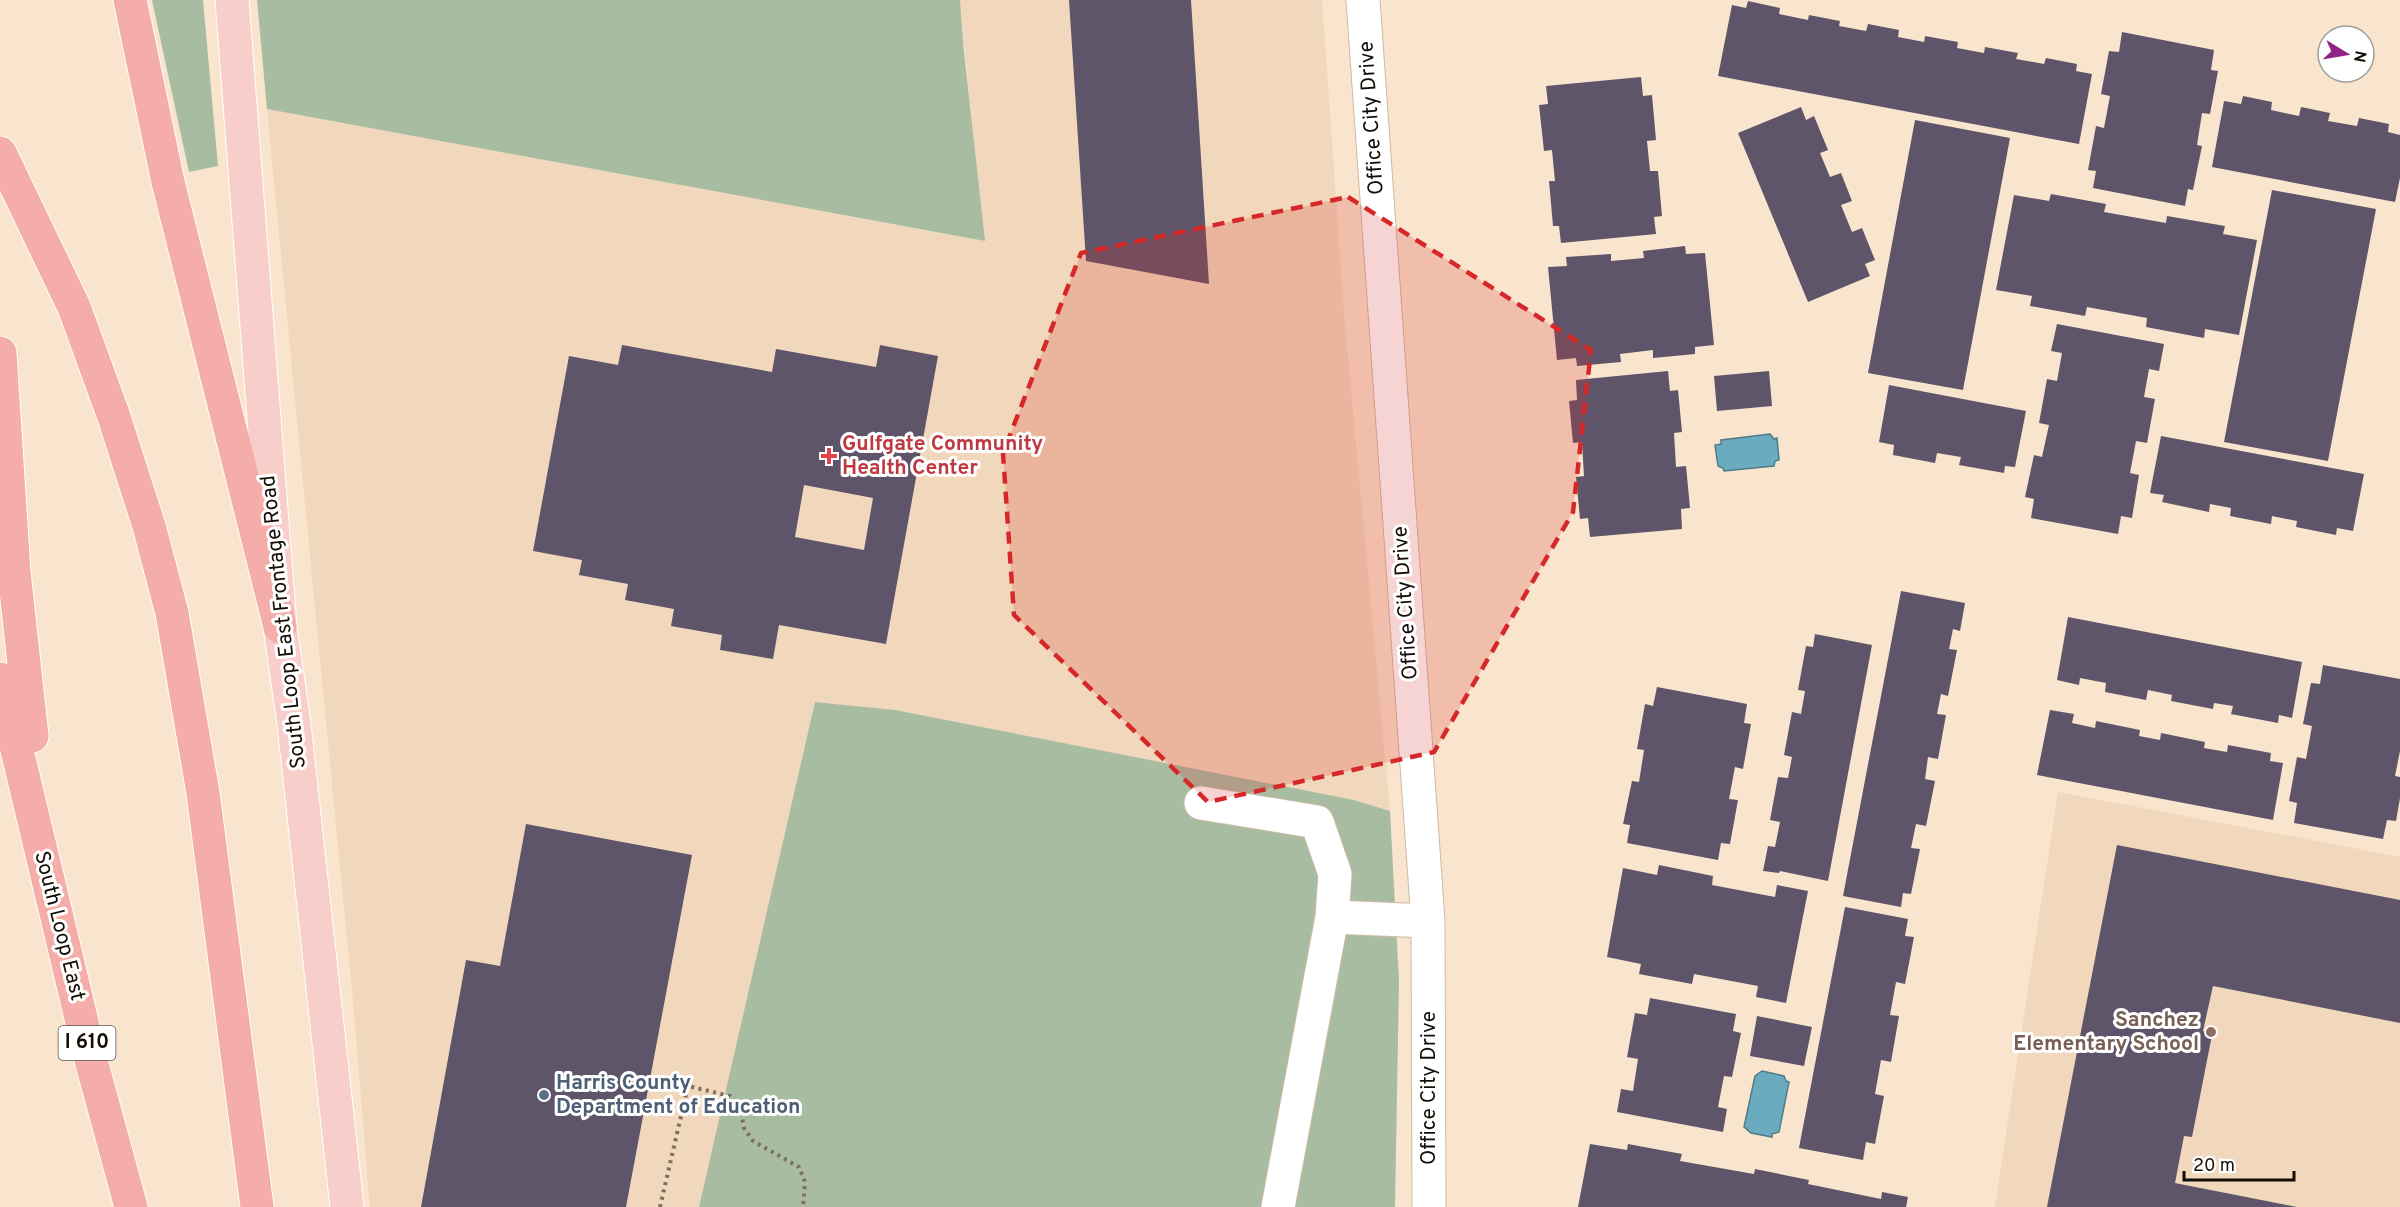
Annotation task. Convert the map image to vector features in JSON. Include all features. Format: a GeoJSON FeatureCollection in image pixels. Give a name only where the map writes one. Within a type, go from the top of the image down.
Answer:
{"type":"FeatureCollection","features":[{"type":"Feature","properties":{"kind":"highway"},"geometry":{"type":"LineString","coordinates":[[130,0],[168,182],[280,627]]}},
{"type":"Feature","properties":{"kind":"highway"},"geometry":{"type":"LineString","coordinates":[[0,153],[74,307],[114,417],[149,526],[174,624],[217,893],[257,1207]]}},
{"type":"Feature","properties":{"kind":"highway"},"geometry":{"type":"LineString","coordinates":[[0,353],[14,572],[47,878]]}},
{"type":"Feature","properties":{"kind":"highway","name":"South Loop East"},"geometry":{"type":"LineString","coordinates":[[0,679],[93,1064],[131,1207]]}},
{"type":"Feature","properties":{"kind":"main road","name":"South Loop East Frontage Road"},"geometry":{"type":"LineString","coordinates":[[232,0],[280,627],[294,724],[347,1207]]}},
{"type":"Feature","properties":{"kind":"street","name":"Office City Drive"},"geometry":{"type":"LineString","coordinates":[[1363,0],[1428,921],[1429,1207]]}},
{"type":"Feature","properties":{"kind":"street"},"geometry":{"type":"LineString","coordinates":[[1201,802],[1317,822],[1335,874],[1332,917],[1278,1207]]}},
{"type":"Feature","properties":{"kind":"street"},"geometry":{"type":"LineString","coordinates":[[1332,917],[1428,921]]}},
{"type":"Feature","properties":{"kind":"path"},"geometry":{"type":"LineString","coordinates":[[660,1207],[688,1086],[730,1096],[740,1107],[744,1128],[753,1141],[799,1167],[805,1182],[803,1207]]}},
{"type":"Feature","properties":{"kind":"highlighted area"},"geometry":{"type":"Polygon","coordinates":[[[1348,197],[1591,350],[1573,512],[1434,752],[1208,802],[1014,615],[1003,453],[1081,253],[1348,197]]]}},
{"type":"Feature","properties":{"kind":"shaded area","name":"Gulfgate Community Health Center"},"geometry":{"type":"Polygon","coordinates":[[[960,0],[1322,0],[1344,313],[1390,811],[1354,800],[895,710],[815,702],[699,1207],[370,1207],[353,1001],[267,109],[984,241],[960,0]]]}},
{"type":"Feature","properties":{"kind":"shaded area","name":"Sanchez Elementary School"},"geometry":{"type":"Polygon","coordinates":[[[2058,792],[2400,857],[2400,1207],[1995,1207],[2058,792]]]}},
{"type":"Feature","properties":{"kind":"green space"},"geometry":{"type":"Polygon","coordinates":[[[152,0],[203,0],[218,166],[189,172],[152,0]]]}},
{"type":"Feature","properties":{"kind":"green space"},"geometry":{"type":"Polygon","coordinates":[[[257,0],[960,0],[985,241],[267,109],[257,0]]]}},
{"type":"Feature","properties":{"kind":"green space"},"geometry":{"type":"Polygon","coordinates":[[[815,702],[895,710],[1354,800],[1390,811],[1399,981],[1395,1207],[699,1207],[815,702]]]}},
{"type":"Feature","properties":{"kind":"water"},"geometry":{"type":"Polygon","coordinates":[[[1770,434],[1774,439],[1777,438],[1779,460],[1775,461],[1774,466],[1724,471],[1718,466],[1715,445],[1721,444],[1721,440],[1770,434]]]}},
{"type":"Feature","properties":{"kind":"water"},"geometry":{"type":"Polygon","coordinates":[[[1762,1071],[1784,1076],[1789,1082],[1779,1132],[1772,1134],[1772,1137],[1751,1133],[1744,1127],[1755,1076],[1762,1071]]]}},
{"type":"Feature","properties":{"kind":"building"},"geometry":{"type":"Polygon","coordinates":[[[1069,0],[1191,0],[1209,284],[1086,261],[1069,0]]]}},
{"type":"Feature","properties":{"kind":"building"},"geometry":{"type":"Polygon","coordinates":[[[1748,1],[1780,8],[1779,14],[1808,20],[1809,15],[1840,21],[1839,26],[1866,31],[1868,24],[1899,30],[1898,37],[1924,42],[1925,36],[1958,42],[1957,48],[1984,53],[1985,47],[2018,53],[2016,59],[2044,64],[2046,58],[2077,64],[2076,71],[2092,74],[2079,144],[1718,76],[1732,5],[1746,8],[1748,1]]]}},
{"type":"Feature","properties":{"kind":"building"},"geometry":{"type":"Polygon","coordinates":[[[2122,32],[2214,50],[2211,70],[2218,71],[2210,114],[2202,113],[2197,145],[2202,146],[2193,190],[2188,189],[2185,206],[2093,188],[2096,171],[2088,170],[2096,126],[2104,128],[2110,96],[2101,94],[2109,51],[2119,52],[2122,32]]]}},
{"type":"Feature","properties":{"kind":"building"},"geometry":{"type":"Polygon","coordinates":[[[1641,77],[1643,96],[1652,95],[1656,140],[1647,141],[1650,171],[1658,171],[1662,216],[1654,217],[1656,234],[1561,243],[1559,226],[1553,226],[1549,181],[1555,181],[1552,150],[1544,151],[1539,105],[1548,104],[1546,86],[1641,77]]]}},
{"type":"Feature","properties":{"kind":"building"},"geometry":{"type":"Polygon","coordinates":[[[2243,96],[2272,102],[2271,110],[2299,116],[2301,107],[2330,113],[2328,121],[2357,126],[2359,118],[2389,124],[2388,132],[2400,135],[2400,178],[2395,202],[2212,167],[2224,101],[2241,104],[2243,96]]]}},
{"type":"Feature","properties":{"kind":"building"},"geometry":{"type":"Polygon","coordinates":[[[1801,107],[1806,120],[1814,116],[1828,150],[1820,153],[1830,177],[1841,173],[1852,201],[1841,205],[1852,232],[1862,228],[1875,260],[1865,264],[1870,276],[1808,302],[1738,133],[1801,107]]]}},
{"type":"Feature","properties":{"kind":"building"},"geometry":{"type":"Polygon","coordinates":[[[1915,120],[2010,138],[1963,390],[1868,373],[1915,120]]]}},
{"type":"Feature","properties":{"kind":"building"},"geometry":{"type":"Polygon","coordinates":[[[2272,190],[2376,209],[2328,461],[2224,442],[2272,190]]]}},
{"type":"Feature","properties":{"kind":"building"},"geometry":{"type":"Polygon","coordinates":[[[2051,194],[2106,204],[2104,212],[2166,223],[2167,216],[2225,226],[2223,234],[2257,240],[2239,335],[2205,329],[2204,338],[2146,327],[2147,318],[2087,307],[2085,316],[2030,306],[2032,296],[1996,290],[2014,195],[2049,201],[2051,194]]]}},
{"type":"Feature","properties":{"kind":"building"},"geometry":{"type":"Polygon","coordinates":[[[1685,246],[1686,254],[1705,253],[1714,345],[1695,347],[1695,354],[1653,358],[1653,350],[1620,354],[1621,362],[1577,366],[1576,358],[1557,360],[1548,267],[1567,266],[1566,257],[1611,254],[1611,261],[1644,258],[1643,251],[1685,246]]]}},
{"type":"Feature","properties":{"kind":"building"},"geometry":{"type":"Polygon","coordinates":[[[2057,324],[2164,344],[2159,371],[2149,369],[2144,397],[2155,399],[2147,443],[2136,441],[2130,473],[2139,475],[2132,518],[2121,516],[2118,534],[2031,518],[2034,499],[2025,497],[2034,455],[2042,457],[2049,425],[2039,423],[2047,379],[2057,381],[2062,353],[2051,351],[2057,324]]]}},
{"type":"Feature","properties":{"kind":"building"},"geometry":{"type":"Polygon","coordinates":[[[622,345],[772,372],[776,349],[876,367],[880,345],[938,356],[886,644],[779,625],[773,659],[720,650],[722,635],[671,626],[674,609],[625,600],[628,584],[579,575],[582,560],[533,551],[569,356],[618,365],[622,345]],[[804,485],[795,537],[864,550],[873,498],[804,485]]]}},
{"type":"Feature","properties":{"kind":"building"},"geometry":{"type":"Polygon","coordinates":[[[1668,371],[1670,391],[1678,390],[1682,432],[1674,433],[1676,467],[1686,466],[1690,508],[1681,509],[1682,529],[1590,537],[1588,518],[1580,519],[1576,477],[1584,476],[1582,442],[1573,443],[1569,401],[1577,400],[1576,380],[1668,371]]]}},
{"type":"Feature","properties":{"kind":"building"},"geometry":{"type":"Polygon","coordinates":[[[1769,371],[1772,406],[1717,411],[1714,376],[1769,371]]]}},
{"type":"Feature","properties":{"kind":"building"},"geometry":{"type":"Polygon","coordinates":[[[1889,385],[2026,411],[2015,467],[2005,466],[2004,473],[1959,465],[1961,457],[1937,453],[1935,463],[1893,455],[1894,445],[1879,442],[1889,385]]]}},
{"type":"Feature","properties":{"kind":"building"},"geometry":{"type":"Polygon","coordinates":[[[2161,436],[2364,474],[2353,531],[2337,528],[2336,535],[2296,527],[2297,521],[2272,516],[2271,524],[2230,516],[2231,508],[2210,504],[2209,512],[2162,502],[2164,495],[2150,493],[2161,436]]]}},
{"type":"Feature","properties":{"kind":"building"},"geometry":{"type":"Polygon","coordinates":[[[1901,591],[1965,603],[1960,631],[1953,629],[1949,649],[1957,650],[1948,696],[1941,694],[1937,714],[1946,715],[1938,759],[1928,757],[1925,779],[1935,781],[1926,826],[1916,824],[1911,848],[1920,849],[1911,894],[1903,893],[1901,907],[1843,896],[1901,591]]]}},
{"type":"Feature","properties":{"kind":"building"},"geometry":{"type":"Polygon","coordinates":[[[2068,617],[2302,662],[2292,718],[2279,715],[2278,723],[2231,714],[2233,706],[2214,703],[2213,709],[2171,701],[2172,695],[2148,690],[2146,700],[2105,692],[2106,683],[2080,678],[2079,685],[2057,680],[2068,617]]]}},
{"type":"Feature","properties":{"kind":"building"},"geometry":{"type":"Polygon","coordinates":[[[1815,634],[1872,645],[1828,881],[1780,871],[1779,873],[1763,871],[1768,846],[1775,847],[1780,822],[1770,820],[1778,777],[1788,778],[1792,757],[1784,755],[1792,712],[1801,714],[1805,691],[1798,690],[1806,646],[1813,647],[1815,634]]]}},
{"type":"Feature","properties":{"kind":"building"},"geometry":{"type":"Polygon","coordinates":[[[2323,665],[2400,679],[2400,751],[2395,776],[2400,777],[2400,798],[2396,821],[2387,820],[2383,839],[2294,823],[2297,803],[2289,801],[2297,757],[2306,759],[2312,726],[2303,724],[2311,683],[2320,684],[2323,665]]]}},
{"type":"Feature","properties":{"kind":"building"},"geometry":{"type":"Polygon","coordinates":[[[1657,687],[1747,704],[1744,723],[1751,724],[1743,769],[1735,767],[1729,799],[1738,800],[1730,844],[1721,843],[1718,860],[1627,843],[1630,825],[1623,824],[1632,781],[1639,782],[1644,750],[1637,749],[1645,704],[1653,706],[1657,687]]]}},
{"type":"Feature","properties":{"kind":"building"},"geometry":{"type":"Polygon","coordinates":[[[2050,710],[2074,714],[2072,723],[2095,728],[2096,721],[2140,730],[2139,736],[2160,740],[2161,733],[2205,742],[2204,748],[2227,752],[2228,745],[2271,753],[2270,761],[2283,763],[2273,820],[2037,775],[2050,710]]]}},
{"type":"Feature","properties":{"kind":"building","name":"Harris County Department of Education"},"geometry":{"type":"Polygon","coordinates":[[[526,824],[692,855],[626,1207],[421,1207],[466,960],[500,966],[526,824]]]}},
{"type":"Feature","properties":{"kind":"building"},"geometry":{"type":"Polygon","coordinates":[[[2117,845],[2400,900],[2400,1023],[2213,986],[2203,1031],[2212,1035],[2192,1137],[2184,1136],[2175,1183],[2297,1207],[2047,1207],[2117,845]]]}},
{"type":"Feature","properties":{"kind":"building"},"geometry":{"type":"Polygon","coordinates":[[[1659,865],[1713,876],[1712,885],[1775,897],[1777,885],[1808,891],[1786,1003],[1756,997],[1758,986],[1694,974],[1692,984],[1639,974],[1641,964],[1607,957],[1623,868],[1657,875],[1659,865]]]}},
{"type":"Feature","properties":{"kind":"building"},"geometry":{"type":"Polygon","coordinates":[[[1845,907],[1908,919],[1905,936],[1914,937],[1905,984],[1896,982],[1890,1015],[1899,1016],[1891,1062],[1881,1060],[1875,1094],[1884,1096],[1875,1144],[1866,1142],[1863,1160],[1799,1148],[1845,907]]]}},
{"type":"Feature","properties":{"kind":"building"},"geometry":{"type":"Polygon","coordinates":[[[1650,998],[1736,1014],[1733,1031],[1741,1033],[1732,1077],[1724,1076],[1718,1107],[1727,1109],[1723,1132],[1617,1112],[1621,1089],[1633,1091],[1638,1059],[1627,1057],[1635,1013],[1647,1015],[1650,998]]]}},
{"type":"Feature","properties":{"kind":"building"},"geometry":{"type":"Polygon","coordinates":[[[1757,1016],[1812,1027],[1804,1066],[1750,1056],[1757,1016]]]}},
{"type":"Feature","properties":{"kind":"building"},"geometry":{"type":"Polygon","coordinates":[[[1590,1144],[1627,1150],[1628,1144],[1682,1154],[1680,1161],[1754,1174],[1755,1169],[1809,1180],[1808,1184],[1881,1199],[1882,1192],[1908,1197],[1906,1207],[1578,1207],[1590,1144]]]}},
{"type":"Feature","properties":{"kind":"place","name":"Gulfgate Community Health Center"},"geometry":{"type":"Point","coordinates":[829,456]}},
{"type":"Feature","properties":{"kind":"place","name":"Sanchez Elementary School"},"geometry":{"type":"Point","coordinates":[2211,1032]}},
{"type":"Feature","properties":{"kind":"place","name":"Harris County Department of Education"},"geometry":{"type":"Point","coordinates":[544,1095]}}]}
